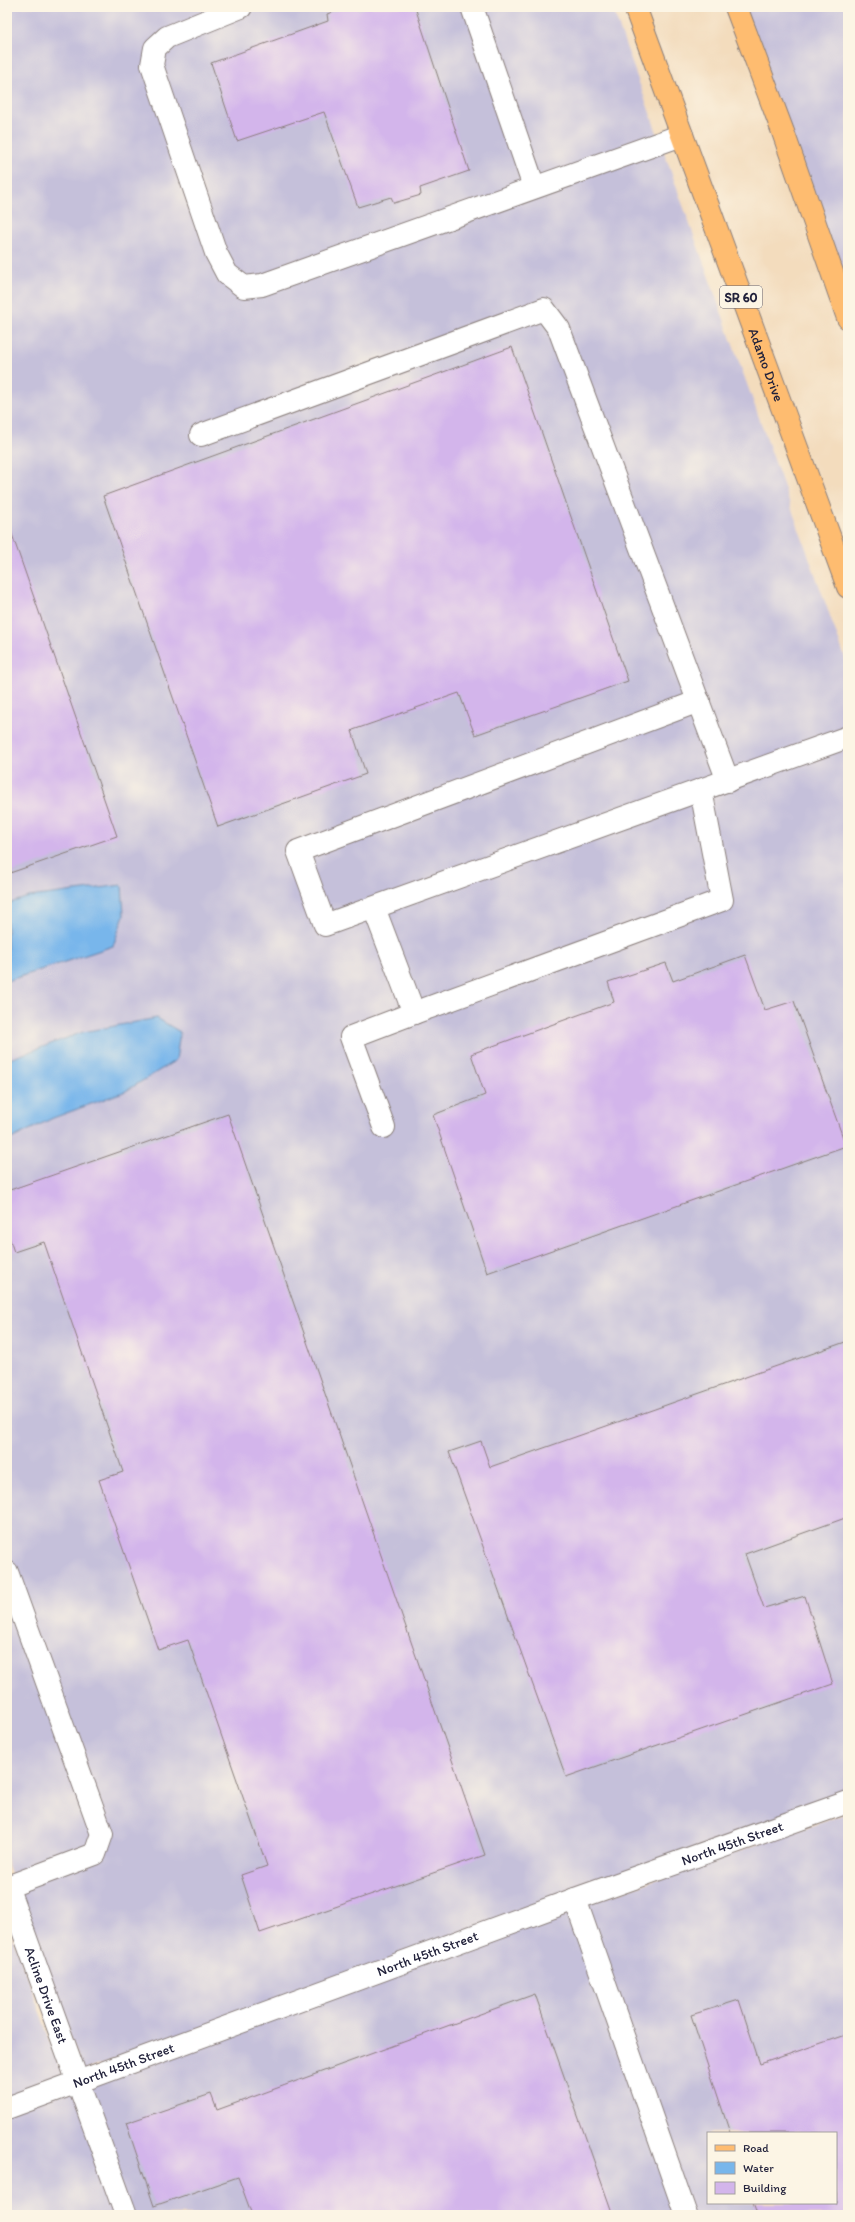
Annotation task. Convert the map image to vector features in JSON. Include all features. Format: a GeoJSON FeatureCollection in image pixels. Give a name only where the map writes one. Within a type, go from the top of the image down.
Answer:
{"type":"FeatureCollection","features":[{"type":"Feature","properties":{"kind":"main road","name":"Adamo Drive"},"geometry":{"type":"LineString","coordinates":[[635,7],[848,588]]}},
{"type":"Feature","properties":{"kind":"main road"},"geometry":{"type":"LineString","coordinates":[[736,7],[783,132],[848,318]]}},
{"type":"Feature","properties":{"kind":"street"},"geometry":{"type":"LineString","coordinates":[[241,7],[167,37],[155,48],[152,65],[216,253],[227,274],[244,287],[262,285],[682,135]]}},
{"type":"Feature","properties":{"kind":"street"},"geometry":{"type":"LineString","coordinates":[[472,7],[534,187]]}},
{"type":"Feature","properties":{"kind":"street"},"geometry":{"type":"LineString","coordinates":[[201,435],[544,309],[559,329],[728,781]]}},
{"type":"Feature","properties":{"kind":"street"},"geometry":{"type":"LineString","coordinates":[[699,701],[298,851],[325,925],[848,737]]}},
{"type":"Feature","properties":{"kind":"street"},"geometry":{"type":"LineString","coordinates":[[384,1127],[351,1037],[722,900],[702,790]]}},
{"type":"Feature","properties":{"kind":"street"},"geometry":{"type":"LineString","coordinates":[[374,908],[414,1013]]}},
{"type":"Feature","properties":{"kind":"street"},"geometry":{"type":"LineString","coordinates":[[7,1572],[102,1834],[96,1854],[7,1886]]}},
{"type":"Feature","properties":{"kind":"street","name":"North 45th Street"},"geometry":{"type":"LineString","coordinates":[[7,2108],[575,1899],[848,1802]]}},
{"type":"Feature","properties":{"kind":"street","name":"Acline Drive East"},"geometry":{"type":"LineString","coordinates":[[7,1886],[126,2215]]}},
{"type":"Feature","properties":{"kind":"street"},"geometry":{"type":"LineString","coordinates":[[575,1899],[686,2215]]}},
{"type":"Feature","properties":{"kind":"shaded area"},"geometry":{"type":"Polygon","coordinates":[[[7,7],[612,7],[848,666],[848,1797],[83,2071],[7,1863],[7,7]]]}},
{"type":"Feature","properties":{"kind":"shaded area"},"geometry":{"type":"Polygon","coordinates":[[[732,7],[848,7],[848,322],[732,7]]]}},
{"type":"Feature","properties":{"kind":"shaded area"},"geometry":{"type":"Polygon","coordinates":[[[848,1813],[848,2215],[7,2215],[7,1921],[59,2065],[85,2087],[312,1999],[848,1813]]]}},
{"type":"Feature","properties":{"kind":"water"},"geometry":{"type":"Polygon","coordinates":[[[122,885],[124,915],[113,946],[7,981],[7,904],[29,897],[122,885]]]}},
{"type":"Feature","properties":{"kind":"water"},"geometry":{"type":"Polygon","coordinates":[[[157,1018],[180,1032],[176,1060],[126,1091],[53,1118],[7,1141],[7,1060],[83,1032],[157,1018]]]}},
{"type":"Feature","properties":{"kind":"building"},"geometry":{"type":"Polygon","coordinates":[[[347,7],[356,7],[358,10],[368,7],[415,7],[469,171],[420,188],[421,195],[394,203],[391,197],[358,207],[324,112],[237,141],[211,63],[328,21],[327,14],[347,7]]]}},
{"type":"Feature","properties":{"kind":"building"},"geometry":{"type":"Polygon","coordinates":[[[512,347],[628,681],[475,735],[459,693],[353,730],[352,731],[366,774],[218,827],[103,496],[512,347]]]}},
{"type":"Feature","properties":{"kind":"building"},"geometry":{"type":"Polygon","coordinates":[[[7,520],[117,836],[7,874],[7,520]]]}},
{"type":"Feature","properties":{"kind":"building"},"geometry":{"type":"Polygon","coordinates":[[[745,955],[765,1010],[794,1001],[846,1146],[487,1273],[433,1115],[485,1095],[471,1054],[614,1002],[608,982],[666,963],[673,981],[745,955]]]}},
{"type":"Feature","properties":{"kind":"building"},"geometry":{"type":"Polygon","coordinates":[[[228,1114],[485,1855],[260,1933],[241,1875],[267,1866],[188,1640],[158,1650],[99,1480],[123,1472],[44,1242],[14,1252],[7,1231],[7,1191],[228,1114]]]}},
{"type":"Feature","properties":{"kind":"building"},"geometry":{"type":"Polygon","coordinates":[[[848,1341],[848,1517],[745,1554],[764,1608],[805,1596],[833,1684],[566,1777],[449,1452],[481,1441],[490,1467],[848,1341]]]}},
{"type":"Feature","properties":{"kind":"building"},"geometry":{"type":"Polygon","coordinates":[[[535,1994],[613,2215],[252,2215],[238,2177],[154,2206],[126,2123],[211,2094],[217,2110],[535,1994]]]}},
{"type":"Feature","properties":{"kind":"building"},"geometry":{"type":"Polygon","coordinates":[[[739,2000],[760,2064],[848,2034],[848,2215],[757,2215],[753,2204],[837,2204],[837,2132],[730,2132],[691,2015],[739,2000]]]}}]}
